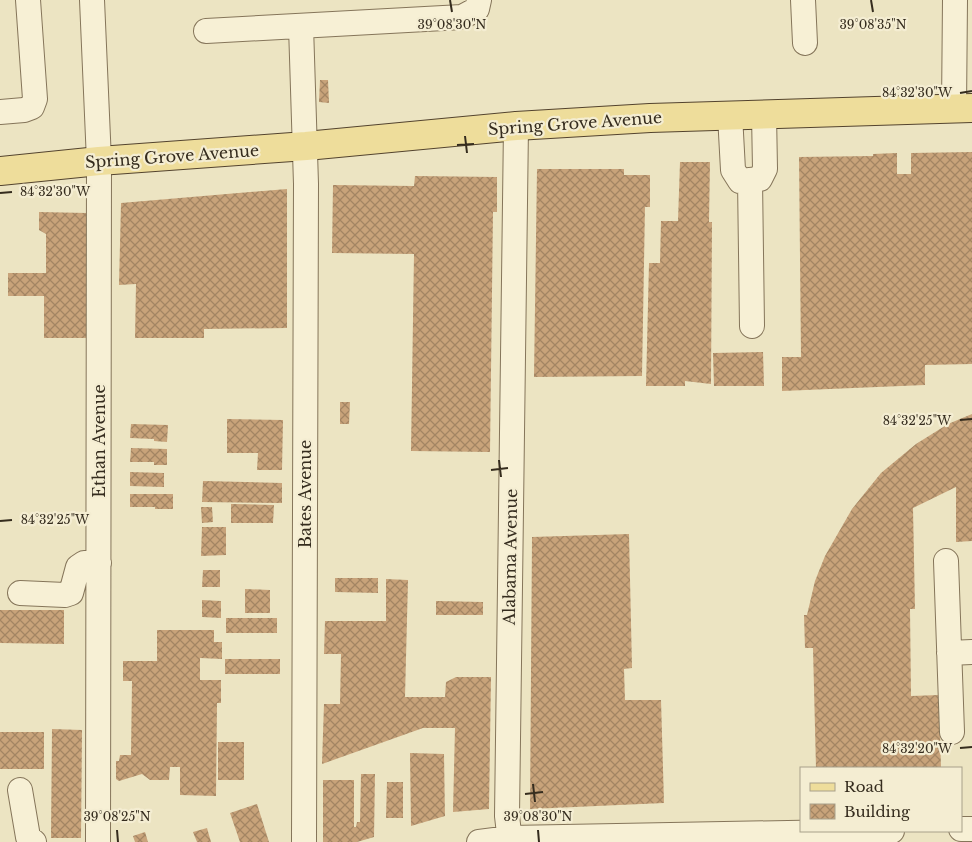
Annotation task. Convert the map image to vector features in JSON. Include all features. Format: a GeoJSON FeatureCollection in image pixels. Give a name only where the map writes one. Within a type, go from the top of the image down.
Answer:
{"type":"FeatureCollection","features":[{"type":"Feature","properties":{"kind":"main road","name":"Spring Grove Avenue"},"geometry":{"type":"LineString","coordinates":[[0,171],[99,161],[306,146],[516,126],[650,118],[963,108]]}},
{"type":"Feature","properties":{"kind":"street"},"geometry":{"type":"LineString","coordinates":[[0,112],[24,110],[32,107],[35,99],[28,0]]}},
{"type":"Feature","properties":{"kind":"street","name":"Ethan Avenue"},"geometry":{"type":"LineString","coordinates":[[92,0],[99,161],[98,842]]}},
{"type":"Feature","properties":{"kind":"street"},"geometry":{"type":"LineString","coordinates":[[206,31],[462,17],[477,9],[479,0]]}},
{"type":"Feature","properties":{"kind":"street"},"geometry":{"type":"LineString","coordinates":[[803,0],[805,43]]}},
{"type":"Feature","properties":{"kind":"street"},"geometry":{"type":"LineString","coordinates":[[955,0],[963,108]]}},
{"type":"Feature","properties":{"kind":"street","name":"Bates Avenue"},"geometry":{"type":"LineString","coordinates":[[301,26],[306,146],[304,842]]}},
{"type":"Feature","properties":{"kind":"street"},"geometry":{"type":"LineString","coordinates":[[730,115],[733,170],[740,181],[760,179],[765,169],[764,114]]}},
{"type":"Feature","properties":{"kind":"street","name":"Alabama Avenue"},"geometry":{"type":"LineString","coordinates":[[510,840],[507,816],[516,126]]}},
{"type":"Feature","properties":{"kind":"street"},"geometry":{"type":"LineString","coordinates":[[750,180],[752,326]]}},
{"type":"Feature","properties":{"kind":"street"},"geometry":{"type":"LineString","coordinates":[[946,561],[961,653],[952,732]]}},
{"type":"Feature","properties":{"kind":"street"},"geometry":{"type":"LineString","coordinates":[[20,593],[65,595],[71,593],[78,567],[84,563],[98,564]]}},
{"type":"Feature","properties":{"kind":"street"},"geometry":{"type":"LineString","coordinates":[[20,790],[28,837],[34,842]]}},
{"type":"Feature","properties":{"kind":"street"},"geometry":{"type":"LineString","coordinates":[[479,842],[850,832]]}},
{"type":"Feature","properties":{"kind":"building"},"geometry":{"type":"Polygon","coordinates":[[[320,80],[328,80],[329,103],[319,102],[320,80]]]}},
{"type":"Feature","properties":{"kind":"building"},"geometry":{"type":"Polygon","coordinates":[[[972,152],[972,364],[925,365],[925,385],[782,391],[782,357],[801,357],[799,157],[873,156],[873,154],[897,153],[897,174],[911,174],[911,153],[972,152]]]}},
{"type":"Feature","properties":{"kind":"building"},"geometry":{"type":"Polygon","coordinates":[[[680,162],[710,162],[709,222],[712,222],[711,384],[685,381],[685,386],[646,386],[649,263],[660,263],[661,221],[678,221],[680,162]]]}},
{"type":"Feature","properties":{"kind":"building"},"geometry":{"type":"Polygon","coordinates":[[[537,169],[624,169],[624,175],[650,175],[650,207],[645,207],[642,376],[534,377],[537,169]]]}},
{"type":"Feature","properties":{"kind":"building"},"geometry":{"type":"Polygon","coordinates":[[[415,176],[497,177],[497,212],[493,212],[490,452],[411,451],[414,254],[332,253],[333,185],[414,186],[415,176]]]}},
{"type":"Feature","properties":{"kind":"building"},"geometry":{"type":"Polygon","coordinates":[[[287,189],[287,328],[204,329],[204,338],[135,338],[136,284],[119,285],[121,203],[287,189]]]}},
{"type":"Feature","properties":{"kind":"building"},"geometry":{"type":"Polygon","coordinates":[[[39,212],[87,213],[86,338],[44,338],[44,296],[8,296],[8,273],[46,273],[46,234],[39,230],[39,212]]]}},
{"type":"Feature","properties":{"kind":"building"},"geometry":{"type":"Polygon","coordinates":[[[763,352],[764,386],[714,386],[713,353],[763,352]]]}},
{"type":"Feature","properties":{"kind":"building"},"geometry":{"type":"Polygon","coordinates":[[[340,402],[350,402],[349,424],[340,424],[340,402]]]}},
{"type":"Feature","properties":{"kind":"building"},"geometry":{"type":"Polygon","coordinates":[[[972,414],[972,541],[956,542],[956,487],[913,508],[915,609],[910,609],[911,696],[939,695],[941,767],[816,767],[813,648],[805,648],[804,615],[807,615],[815,581],[825,556],[852,509],[881,473],[916,444],[948,424],[972,414]]]}},
{"type":"Feature","properties":{"kind":"building"},"geometry":{"type":"Polygon","coordinates":[[[227,419],[283,420],[282,470],[257,470],[258,453],[227,453],[227,419]]]}},
{"type":"Feature","properties":{"kind":"building"},"geometry":{"type":"Polygon","coordinates":[[[131,424],[168,425],[167,442],[154,441],[154,439],[130,438],[131,424]]]}},
{"type":"Feature","properties":{"kind":"building"},"geometry":{"type":"Polygon","coordinates":[[[131,448],[167,449],[167,465],[154,465],[154,462],[130,462],[131,448]]]}},
{"type":"Feature","properties":{"kind":"building"},"geometry":{"type":"Polygon","coordinates":[[[130,472],[164,473],[164,487],[130,486],[130,472]]]}},
{"type":"Feature","properties":{"kind":"building"},"geometry":{"type":"Polygon","coordinates":[[[203,481],[282,483],[282,503],[202,502],[203,481]]]}},
{"type":"Feature","properties":{"kind":"building"},"geometry":{"type":"Polygon","coordinates":[[[130,494],[173,494],[173,509],[130,507],[130,494]]]}},
{"type":"Feature","properties":{"kind":"building"},"geometry":{"type":"Polygon","coordinates":[[[231,504],[274,505],[273,523],[231,523],[231,504]]]}},
{"type":"Feature","properties":{"kind":"building"},"geometry":{"type":"Polygon","coordinates":[[[201,507],[212,507],[213,522],[202,523],[201,507]]]}},
{"type":"Feature","properties":{"kind":"building"},"geometry":{"type":"Polygon","coordinates":[[[202,527],[226,527],[226,555],[201,556],[202,527]]]}},
{"type":"Feature","properties":{"kind":"building"},"geometry":{"type":"Polygon","coordinates":[[[629,534],[632,668],[624,669],[625,700],[661,700],[664,803],[530,809],[532,537],[629,534]]]}},
{"type":"Feature","properties":{"kind":"building"},"geometry":{"type":"Polygon","coordinates":[[[203,570],[220,570],[220,587],[202,587],[203,570]]]}},
{"type":"Feature","properties":{"kind":"building"},"geometry":{"type":"Polygon","coordinates":[[[335,578],[378,578],[378,593],[335,592],[335,578]]]}},
{"type":"Feature","properties":{"kind":"building"},"geometry":{"type":"Polygon","coordinates":[[[386,579],[408,580],[405,697],[445,697],[446,682],[456,677],[491,677],[489,809],[453,812],[455,728],[423,728],[322,764],[324,704],[340,704],[341,654],[324,654],[325,621],[386,621],[386,579]]]}},
{"type":"Feature","properties":{"kind":"building"},"geometry":{"type":"Polygon","coordinates":[[[245,589],[270,590],[270,613],[245,613],[245,589]]]}},
{"type":"Feature","properties":{"kind":"building"},"geometry":{"type":"Polygon","coordinates":[[[202,600],[221,601],[221,618],[202,617],[202,600]]]}},
{"type":"Feature","properties":{"kind":"building"},"geometry":{"type":"Polygon","coordinates":[[[436,601],[483,602],[483,615],[436,615],[436,601]]]}},
{"type":"Feature","properties":{"kind":"building"},"geometry":{"type":"Polygon","coordinates":[[[0,610],[64,610],[64,644],[0,643],[0,610]]]}},
{"type":"Feature","properties":{"kind":"building"},"geometry":{"type":"Polygon","coordinates":[[[226,618],[277,618],[277,633],[226,633],[226,618]]]}},
{"type":"Feature","properties":{"kind":"building"},"geometry":{"type":"Polygon","coordinates":[[[157,630],[214,630],[214,642],[222,642],[222,659],[200,658],[200,680],[221,680],[221,703],[217,703],[216,796],[180,795],[180,767],[170,767],[169,780],[150,780],[142,774],[119,781],[116,779],[116,761],[119,761],[120,755],[131,755],[132,681],[123,681],[123,661],[157,661],[157,630]]]}},
{"type":"Feature","properties":{"kind":"building"},"geometry":{"type":"Polygon","coordinates":[[[225,659],[280,659],[280,674],[225,674],[225,659]]]}},
{"type":"Feature","properties":{"kind":"building"},"geometry":{"type":"Polygon","coordinates":[[[52,729],[82,730],[81,838],[51,838],[52,729]]]}},
{"type":"Feature","properties":{"kind":"building"},"geometry":{"type":"Polygon","coordinates":[[[0,732],[44,732],[44,769],[0,769],[0,732]]]}},
{"type":"Feature","properties":{"kind":"building"},"geometry":{"type":"Polygon","coordinates":[[[218,742],[244,742],[244,780],[218,780],[218,742]]]}},
{"type":"Feature","properties":{"kind":"building"},"geometry":{"type":"Polygon","coordinates":[[[410,753],[444,754],[445,816],[411,826],[410,753]]]}},
{"type":"Feature","properties":{"kind":"building"},"geometry":{"type":"Polygon","coordinates":[[[361,774],[375,774],[374,837],[357,842],[323,842],[323,780],[354,780],[354,827],[356,827],[357,822],[360,822],[361,774]]]}},
{"type":"Feature","properties":{"kind":"building"},"geometry":{"type":"Polygon","coordinates":[[[387,782],[403,782],[403,818],[386,818],[387,782]]]}},
{"type":"Feature","properties":{"kind":"building"},"geometry":{"type":"Polygon","coordinates":[[[257,804],[269,842],[240,842],[230,813],[257,804]]]}},
{"type":"Feature","properties":{"kind":"building"},"geometry":{"type":"Polygon","coordinates":[[[207,828],[211,842],[197,842],[193,832],[207,828]]]}},
{"type":"Feature","properties":{"kind":"building"},"geometry":{"type":"Polygon","coordinates":[[[145,832],[148,842],[135,842],[133,836],[145,832]]]}}]}
